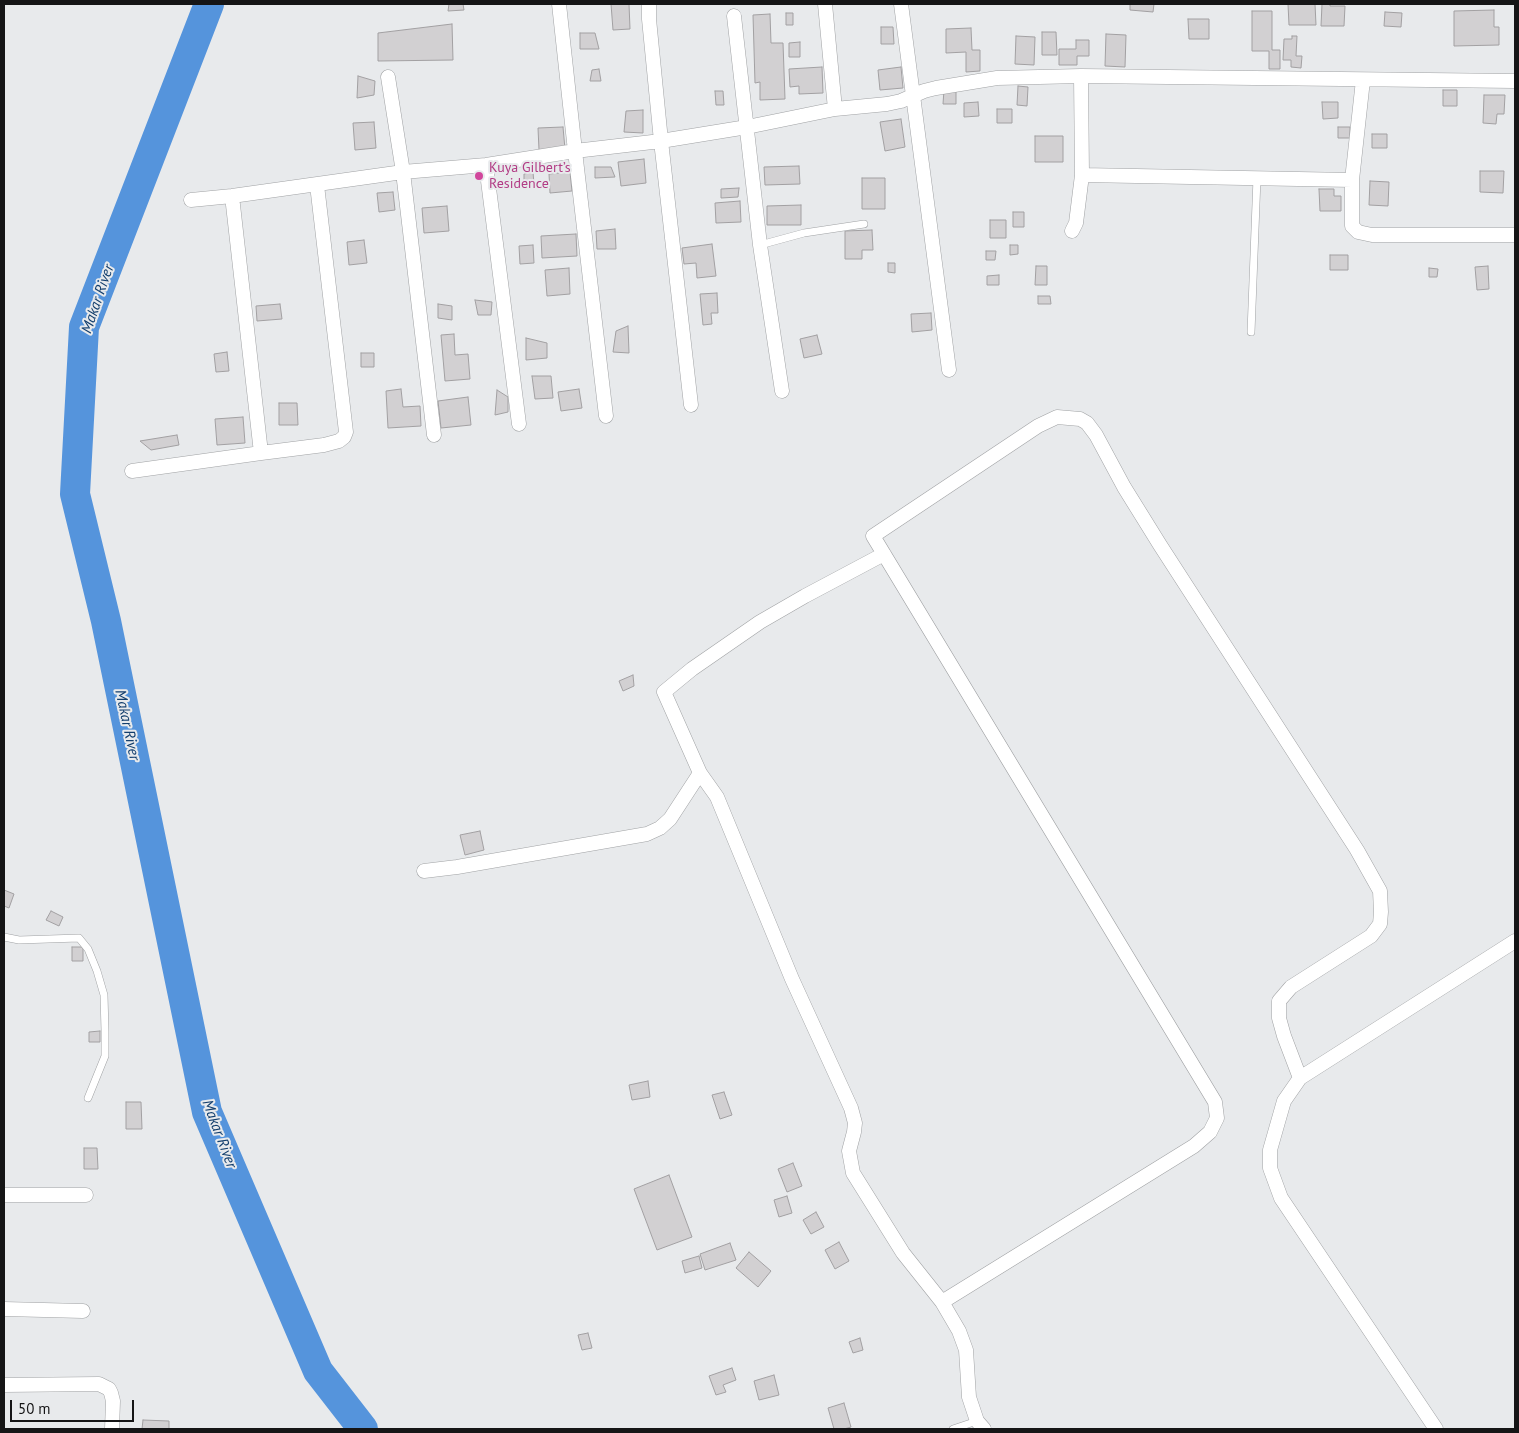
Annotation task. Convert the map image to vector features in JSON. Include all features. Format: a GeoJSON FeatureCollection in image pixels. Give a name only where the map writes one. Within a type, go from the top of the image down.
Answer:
{"type":"FeatureCollection","features":[{"type":"Feature","properties":{"kind":"street"},"geometry":{"type":"LineString","coordinates":[[559,4],[606,416]]}},
{"type":"Feature","properties":{"kind":"street"},"geometry":{"type":"LineString","coordinates":[[649,4],[661,140],[691,405]]}},
{"type":"Feature","properties":{"kind":"street"},"geometry":{"type":"LineString","coordinates":[[825,4],[835,109]]}},
{"type":"Feature","properties":{"kind":"street"},"geometry":{"type":"LineString","coordinates":[[901,4],[949,370]]}},
{"type":"Feature","properties":{"kind":"street"},"geometry":{"type":"LineString","coordinates":[[734,16],[760,244],[782,391]]}},
{"type":"Feature","properties":{"kind":"street"},"geometry":{"type":"LineString","coordinates":[[1072,231],[1076,223],[1082,174],[1081,76]]}},
{"type":"Feature","properties":{"kind":"street"},"geometry":{"type":"LineString","coordinates":[[191,200],[317,185],[403,172],[486,165],[661,140],[835,109],[887,104],[936,88],[981,80],[1081,76],[1515,81]]}},
{"type":"Feature","properties":{"kind":"street"},"geometry":{"type":"LineString","coordinates":[[388,77],[403,172],[434,435]]}},
{"type":"Feature","properties":{"kind":"street"},"geometry":{"type":"LineString","coordinates":[[1363,80],[1352,180],[1352,226],[1358,232],[1372,235],[1515,235]]}},
{"type":"Feature","properties":{"kind":"street"},"geometry":{"type":"LineString","coordinates":[[486,165],[519,424]]}},
{"type":"Feature","properties":{"kind":"street"},"geometry":{"type":"LineString","coordinates":[[1082,174],[1352,180]]}},
{"type":"Feature","properties":{"kind":"street"},"geometry":{"type":"LineString","coordinates":[[132,471],[324,446],[339,441],[344,437],[346,432],[317,185]]}},
{"type":"Feature","properties":{"kind":"street"},"geometry":{"type":"LineString","coordinates":[[232,196],[261,453]]}},
{"type":"Feature","properties":{"kind":"street"},"geometry":{"type":"LineString","coordinates":[[942,1302],[1194,1146],[1210,1132],[1217,1118],[1215,1102],[873,536],[1038,426],[1057,417],[1080,418],[1087,423],[1096,435],[1124,487],[1160,545],[1357,850],[1380,891],[1380,924],[1370,936],[1291,987],[1280,1001],[1279,1018],[1281,1027],[1300,1078]]}},
{"type":"Feature","properties":{"kind":"street"},"geometry":{"type":"LineString","coordinates":[[884,554],[760,622],[692,669],[664,692],[700,773],[717,797],[792,979],[851,1108],[855,1123],[849,1151],[853,1173],[903,1253],[942,1302],[960,1331],[966,1350],[968,1397],[980,1425]]}},
{"type":"Feature","properties":{"kind":"street"},"geometry":{"type":"LineString","coordinates":[[424,871],[647,834],[660,828],[670,819],[700,773]]}},
{"type":"Feature","properties":{"kind":"street"},"geometry":{"type":"LineString","coordinates":[[1436,1429],[1281,1198],[1270,1168],[1270,1150],[1284,1102],[1300,1078],[1515,941]]}},
{"type":"Feature","properties":{"kind":"street"},"geometry":{"type":"LineString","coordinates":[[4,1195],[86,1195]]}},
{"type":"Feature","properties":{"kind":"street"},"geometry":{"type":"LineString","coordinates":[[4,1310],[83,1311]]}},
{"type":"Feature","properties":{"kind":"street"},"geometry":{"type":"LineString","coordinates":[[4,1385],[99,1384],[109,1389],[111,1393],[113,1401],[112,1429]]}},
{"type":"Feature","properties":{"kind":"lane"},"geometry":{"type":"LineString","coordinates":[[1251,332],[1257,178]]}},
{"type":"Feature","properties":{"kind":"lane"},"geometry":{"type":"LineString","coordinates":[[760,244],[804,233],[864,224]]}},
{"type":"Feature","properties":{"kind":"lane"},"geometry":{"type":"LineString","coordinates":[[4,937],[20,940],[79,938],[88,949],[104,995],[105,1056],[88,1098]]}},
{"type":"Feature","properties":{"kind":"lane"},"geometry":{"type":"LineString","coordinates":[[953,1429],[980,1425]]}},
{"type":"Feature","properties":{"kind":"building"},"geometry":{"type":"Polygon","coordinates":[[[449,4],[463,4],[464,10],[448,11],[449,4]]]}},
{"type":"Feature","properties":{"kind":"building"},"geometry":{"type":"Polygon","coordinates":[[[611,4],[629,4],[630,29],[613,30],[611,4]]]}},
{"type":"Feature","properties":{"kind":"building"},"geometry":{"type":"Polygon","coordinates":[[[1130,4],[1154,4],[1153,12],[1130,10],[1130,4]]]}},
{"type":"Feature","properties":{"kind":"building"},"geometry":{"type":"Polygon","coordinates":[[[1288,4],[1315,4],[1316,25],[1289,25],[1288,4]]]}},
{"type":"Feature","properties":{"kind":"building"},"geometry":{"type":"Polygon","coordinates":[[[1322,4],[1345,6],[1344,26],[1321,26],[1322,4]]]}},
{"type":"Feature","properties":{"kind":"building"},"geometry":{"type":"Polygon","coordinates":[[[1494,10],[1494,27],[1499,27],[1499,45],[1454,46],[1454,11],[1494,10]]]}},
{"type":"Feature","properties":{"kind":"building"},"geometry":{"type":"Polygon","coordinates":[[[1252,11],[1272,11],[1272,50],[1280,50],[1280,69],[1269,69],[1269,51],[1252,51],[1252,11]]]}},
{"type":"Feature","properties":{"kind":"building"},"geometry":{"type":"Polygon","coordinates":[[[1385,12],[1402,13],[1401,27],[1384,26],[1385,12]]]}},
{"type":"Feature","properties":{"kind":"building"},"geometry":{"type":"Polygon","coordinates":[[[786,13],[793,13],[793,25],[786,25],[786,13]]]}},
{"type":"Feature","properties":{"kind":"building"},"geometry":{"type":"Polygon","coordinates":[[[770,14],[771,43],[783,43],[785,99],[760,100],[760,82],[755,83],[753,15],[770,14]]]}},
{"type":"Feature","properties":{"kind":"building"},"geometry":{"type":"Polygon","coordinates":[[[1188,19],[1209,19],[1209,39],[1189,39],[1188,19]]]}},
{"type":"Feature","properties":{"kind":"building"},"geometry":{"type":"Polygon","coordinates":[[[452,24],[453,60],[378,61],[378,33],[452,24]]]}},
{"type":"Feature","properties":{"kind":"building"},"geometry":{"type":"Polygon","coordinates":[[[881,27],[893,27],[894,44],[881,44],[881,27]]]}},
{"type":"Feature","properties":{"kind":"building"},"geometry":{"type":"Polygon","coordinates":[[[971,28],[972,50],[980,50],[980,71],[966,72],[966,52],[946,53],[946,29],[971,28]]]}},
{"type":"Feature","properties":{"kind":"building"},"geometry":{"type":"Polygon","coordinates":[[[1042,32],[1056,32],[1057,55],[1042,55],[1042,32]]]}},
{"type":"Feature","properties":{"kind":"building"},"geometry":{"type":"Polygon","coordinates":[[[580,33],[595,33],[599,49],[580,49],[580,33]]]}},
{"type":"Feature","properties":{"kind":"building"},"geometry":{"type":"Polygon","coordinates":[[[1106,34],[1126,35],[1125,67],[1105,66],[1106,34]]]}},
{"type":"Feature","properties":{"kind":"building"},"geometry":{"type":"Polygon","coordinates":[[[1016,36],[1035,37],[1034,65],[1015,64],[1016,36]]]}},
{"type":"Feature","properties":{"kind":"building"},"geometry":{"type":"Polygon","coordinates":[[[1292,36],[1297,36],[1296,56],[1302,56],[1301,68],[1291,67],[1291,60],[1283,60],[1284,39],[1292,39],[1292,36]]]}},
{"type":"Feature","properties":{"kind":"building"},"geometry":{"type":"Polygon","coordinates":[[[1076,40],[1089,40],[1089,56],[1077,56],[1077,65],[1059,65],[1059,49],[1076,49],[1076,40]]]}},
{"type":"Feature","properties":{"kind":"building"},"geometry":{"type":"Polygon","coordinates":[[[800,42],[800,57],[789,57],[789,43],[800,42]]]}},
{"type":"Feature","properties":{"kind":"building"},"geometry":{"type":"Polygon","coordinates":[[[822,67],[823,93],[799,94],[799,86],[790,87],[789,69],[822,67]]]}},
{"type":"Feature","properties":{"kind":"building"},"geometry":{"type":"Polygon","coordinates":[[[901,67],[903,88],[880,90],[878,70],[901,67]]]}},
{"type":"Feature","properties":{"kind":"building"},"geometry":{"type":"Polygon","coordinates":[[[599,69],[601,81],[590,81],[592,70],[599,69]]]}},
{"type":"Feature","properties":{"kind":"building"},"geometry":{"type":"Polygon","coordinates":[[[358,76],[375,81],[374,95],[357,98],[358,76]]]}},
{"type":"Feature","properties":{"kind":"building"},"geometry":{"type":"Polygon","coordinates":[[[1018,86],[1028,87],[1027,106],[1017,105],[1018,86]]]}},
{"type":"Feature","properties":{"kind":"building"},"geometry":{"type":"Polygon","coordinates":[[[944,90],[956,90],[956,104],[943,104],[944,90]]]}},
{"type":"Feature","properties":{"kind":"building"},"geometry":{"type":"Polygon","coordinates":[[[1443,90],[1457,90],[1457,106],[1443,106],[1443,90]]]}},
{"type":"Feature","properties":{"kind":"building"},"geometry":{"type":"Polygon","coordinates":[[[715,91],[723,91],[724,105],[716,105],[715,91]]]}},
{"type":"Feature","properties":{"kind":"building"},"geometry":{"type":"Polygon","coordinates":[[[1484,95],[1505,95],[1504,114],[1497,114],[1496,124],[1483,123],[1484,95]]]}},
{"type":"Feature","properties":{"kind":"building"},"geometry":{"type":"Polygon","coordinates":[[[978,102],[979,116],[964,117],[964,103],[978,102]]]}},
{"type":"Feature","properties":{"kind":"building"},"geometry":{"type":"Polygon","coordinates":[[[1322,102],[1338,102],[1338,118],[1323,119],[1322,102]]]}},
{"type":"Feature","properties":{"kind":"building"},"geometry":{"type":"Polygon","coordinates":[[[997,109],[1012,109],[1012,123],[997,123],[997,109]]]}},
{"type":"Feature","properties":{"kind":"building"},"geometry":{"type":"Polygon","coordinates":[[[643,110],[643,133],[624,132],[626,111],[643,110]]]}},
{"type":"Feature","properties":{"kind":"building"},"geometry":{"type":"Polygon","coordinates":[[[901,119],[905,147],[885,151],[880,122],[901,119]]]}},
{"type":"Feature","properties":{"kind":"building"},"geometry":{"type":"Polygon","coordinates":[[[374,122],[376,148],[355,150],[353,123],[374,122]]]}},
{"type":"Feature","properties":{"kind":"building"},"geometry":{"type":"Polygon","coordinates":[[[563,127],[565,149],[539,150],[538,128],[563,127]]]}},
{"type":"Feature","properties":{"kind":"building"},"geometry":{"type":"Polygon","coordinates":[[[1338,127],[1350,127],[1350,138],[1338,138],[1338,127]]]}},
{"type":"Feature","properties":{"kind":"building"},"geometry":{"type":"Polygon","coordinates":[[[1372,134],[1387,134],[1387,148],[1372,148],[1372,134]]]}},
{"type":"Feature","properties":{"kind":"building"},"geometry":{"type":"Polygon","coordinates":[[[1035,136],[1063,136],[1063,162],[1035,162],[1035,136]]]}},
{"type":"Feature","properties":{"kind":"building"},"geometry":{"type":"Polygon","coordinates":[[[644,159],[646,183],[621,186],[618,162],[644,159]]]}},
{"type":"Feature","properties":{"kind":"building"},"geometry":{"type":"Polygon","coordinates":[[[799,166],[800,184],[765,185],[764,167],[799,166]]]}},
{"type":"Feature","properties":{"kind":"building"},"geometry":{"type":"Polygon","coordinates":[[[595,167],[611,167],[615,177],[595,178],[595,167]]]}},
{"type":"Feature","properties":{"kind":"building"},"geometry":{"type":"Polygon","coordinates":[[[1480,171],[1504,171],[1503,193],[1480,192],[1480,171]]]}},
{"type":"Feature","properties":{"kind":"building"},"geometry":{"type":"Polygon","coordinates":[[[533,172],[534,184],[524,182],[524,174],[533,172]]]}},
{"type":"Feature","properties":{"kind":"building"},"geometry":{"type":"Polygon","coordinates":[[[570,172],[572,191],[550,193],[549,174],[570,172]]]}},
{"type":"Feature","properties":{"kind":"building"},"geometry":{"type":"Polygon","coordinates":[[[862,178],[885,178],[885,209],[862,209],[862,178]]]}},
{"type":"Feature","properties":{"kind":"building"},"geometry":{"type":"Polygon","coordinates":[[[1370,181],[1389,182],[1388,206],[1369,205],[1370,181]]]}},
{"type":"Feature","properties":{"kind":"building"},"geometry":{"type":"Polygon","coordinates":[[[739,188],[738,197],[721,198],[721,189],[739,188]]]}},
{"type":"Feature","properties":{"kind":"building"},"geometry":{"type":"Polygon","coordinates":[[[1319,189],[1334,189],[1334,196],[1341,196],[1341,211],[1320,211],[1319,189]]]}},
{"type":"Feature","properties":{"kind":"building"},"geometry":{"type":"Polygon","coordinates":[[[393,192],[395,210],[379,212],[377,193],[393,192]]]}},
{"type":"Feature","properties":{"kind":"building"},"geometry":{"type":"Polygon","coordinates":[[[740,201],[741,222],[716,223],[715,203],[740,201]]]}},
{"type":"Feature","properties":{"kind":"building"},"geometry":{"type":"Polygon","coordinates":[[[801,205],[801,225],[767,225],[767,206],[801,205]]]}},
{"type":"Feature","properties":{"kind":"building"},"geometry":{"type":"Polygon","coordinates":[[[447,206],[449,231],[424,233],[422,208],[447,206]]]}},
{"type":"Feature","properties":{"kind":"building"},"geometry":{"type":"Polygon","coordinates":[[[1013,212],[1024,212],[1024,227],[1013,227],[1013,212]]]}},
{"type":"Feature","properties":{"kind":"building"},"geometry":{"type":"Polygon","coordinates":[[[990,220],[1006,220],[1006,238],[990,238],[990,220]]]}},
{"type":"Feature","properties":{"kind":"building"},"geometry":{"type":"Polygon","coordinates":[[[615,229],[616,249],[597,249],[596,231],[615,229]]]}},
{"type":"Feature","properties":{"kind":"building"},"geometry":{"type":"Polygon","coordinates":[[[872,230],[873,250],[862,250],[862,259],[845,259],[845,231],[872,230]]]}},
{"type":"Feature","properties":{"kind":"building"},"geometry":{"type":"Polygon","coordinates":[[[576,234],[577,256],[542,258],[541,236],[576,234]]]}},
{"type":"Feature","properties":{"kind":"building"},"geometry":{"type":"Polygon","coordinates":[[[364,240],[367,263],[349,265],[347,242],[364,240]]]}},
{"type":"Feature","properties":{"kind":"building"},"geometry":{"type":"Polygon","coordinates":[[[712,244],[716,276],[697,278],[696,263],[684,264],[682,248],[712,244]]]}},
{"type":"Feature","properties":{"kind":"building"},"geometry":{"type":"Polygon","coordinates":[[[533,245],[534,263],[520,264],[519,246],[533,245]]]}},
{"type":"Feature","properties":{"kind":"building"},"geometry":{"type":"Polygon","coordinates":[[[1010,245],[1018,245],[1018,254],[1010,255],[1010,245]]]}},
{"type":"Feature","properties":{"kind":"building"},"geometry":{"type":"Polygon","coordinates":[[[986,251],[996,251],[995,260],[986,260],[986,251]]]}},
{"type":"Feature","properties":{"kind":"building"},"geometry":{"type":"Polygon","coordinates":[[[1330,255],[1348,255],[1348,270],[1330,270],[1330,255]]]}},
{"type":"Feature","properties":{"kind":"building"},"geometry":{"type":"Polygon","coordinates":[[[888,263],[895,263],[895,273],[888,272],[888,263]]]}},
{"type":"Feature","properties":{"kind":"building"},"geometry":{"type":"Polygon","coordinates":[[[1036,266],[1047,266],[1047,285],[1035,285],[1036,266]]]}},
{"type":"Feature","properties":{"kind":"building"},"geometry":{"type":"Polygon","coordinates":[[[1488,266],[1489,289],[1477,290],[1475,267],[1488,266]]]}},
{"type":"Feature","properties":{"kind":"building"},"geometry":{"type":"Polygon","coordinates":[[[569,268],[570,294],[547,296],[545,270],[569,268]]]}},
{"type":"Feature","properties":{"kind":"building"},"geometry":{"type":"Polygon","coordinates":[[[1429,268],[1438,269],[1437,277],[1429,277],[1429,268]]]}},
{"type":"Feature","properties":{"kind":"building"},"geometry":{"type":"Polygon","coordinates":[[[999,275],[999,285],[987,285],[987,276],[999,275]]]}},
{"type":"Feature","properties":{"kind":"building"},"geometry":{"type":"Polygon","coordinates":[[[717,293],[718,313],[711,313],[712,324],[703,325],[700,294],[717,293]]]}},
{"type":"Feature","properties":{"kind":"building"},"geometry":{"type":"Polygon","coordinates":[[[1038,296],[1050,296],[1051,304],[1038,304],[1038,296]]]}},
{"type":"Feature","properties":{"kind":"building"},"geometry":{"type":"Polygon","coordinates":[[[475,300],[492,302],[491,315],[478,315],[475,300]]]}},
{"type":"Feature","properties":{"kind":"building"},"geometry":{"type":"Polygon","coordinates":[[[280,304],[282,319],[257,321],[256,306],[280,304]]]}},
{"type":"Feature","properties":{"kind":"building"},"geometry":{"type":"Polygon","coordinates":[[[438,304],[452,306],[452,320],[438,318],[438,304]]]}},
{"type":"Feature","properties":{"kind":"building"},"geometry":{"type":"Polygon","coordinates":[[[931,313],[932,330],[912,332],[911,314],[931,313]]]}},
{"type":"Feature","properties":{"kind":"building"},"geometry":{"type":"Polygon","coordinates":[[[628,326],[629,353],[613,352],[616,331],[628,326]]]}},
{"type":"Feature","properties":{"kind":"building"},"geometry":{"type":"Polygon","coordinates":[[[454,334],[455,355],[468,354],[470,379],[445,381],[441,335],[454,334]]]}},
{"type":"Feature","properties":{"kind":"building"},"geometry":{"type":"Polygon","coordinates":[[[817,335],[822,354],[804,358],[800,339],[817,335]]]}},
{"type":"Feature","properties":{"kind":"building"},"geometry":{"type":"Polygon","coordinates":[[[526,338],[547,343],[547,358],[526,360],[526,338]]]}},
{"type":"Feature","properties":{"kind":"building"},"geometry":{"type":"Polygon","coordinates":[[[227,352],[229,371],[216,372],[214,354],[227,352]]]}},
{"type":"Feature","properties":{"kind":"building"},"geometry":{"type":"Polygon","coordinates":[[[361,353],[374,353],[374,367],[361,367],[361,353]]]}},
{"type":"Feature","properties":{"kind":"building"},"geometry":{"type":"Polygon","coordinates":[[[532,376],[551,376],[553,398],[535,399],[532,376]]]}},
{"type":"Feature","properties":{"kind":"building"},"geometry":{"type":"Polygon","coordinates":[[[401,389],[403,407],[420,406],[421,426],[388,428],[386,391],[401,389]]]}},
{"type":"Feature","properties":{"kind":"building"},"geometry":{"type":"Polygon","coordinates":[[[579,389],[582,408],[561,411],[558,392],[579,389]]]}},
{"type":"Feature","properties":{"kind":"building"},"geometry":{"type":"Polygon","coordinates":[[[497,390],[508,397],[508,412],[495,415],[497,390]]]}},
{"type":"Feature","properties":{"kind":"building"},"geometry":{"type":"Polygon","coordinates":[[[468,397],[471,425],[441,428],[438,401],[468,397]]]}},
{"type":"Feature","properties":{"kind":"building"},"geometry":{"type":"Polygon","coordinates":[[[279,403],[297,403],[298,425],[279,425],[279,403]]]}},
{"type":"Feature","properties":{"kind":"building"},"geometry":{"type":"Polygon","coordinates":[[[243,417],[245,443],[217,445],[215,419],[243,417]]]}},
{"type":"Feature","properties":{"kind":"building"},"geometry":{"type":"Polygon","coordinates":[[[177,435],[179,445],[151,450],[140,441],[177,435]]]}},
{"type":"Feature","properties":{"kind":"building"},"geometry":{"type":"Polygon","coordinates":[[[633,675],[634,686],[623,691],[619,681],[633,675]]]}},
{"type":"Feature","properties":{"kind":"building"},"geometry":{"type":"Polygon","coordinates":[[[480,831],[484,850],[465,855],[460,835],[480,831]]]}},
{"type":"Feature","properties":{"kind":"building"},"geometry":{"type":"Polygon","coordinates":[[[4,890],[14,894],[9,908],[4,906],[4,890]]]}},
{"type":"Feature","properties":{"kind":"building"},"geometry":{"type":"Polygon","coordinates":[[[51,911],[63,917],[59,926],[46,920],[51,911]]]}},
{"type":"Feature","properties":{"kind":"building"},"geometry":{"type":"Polygon","coordinates":[[[72,947],[83,947],[83,961],[72,961],[72,947]]]}},
{"type":"Feature","properties":{"kind":"building"},"geometry":{"type":"Polygon","coordinates":[[[100,1031],[100,1042],[89,1042],[89,1032],[100,1031]]]}},
{"type":"Feature","properties":{"kind":"building"},"geometry":{"type":"Polygon","coordinates":[[[648,1081],[650,1097],[632,1100],[629,1085],[648,1081]]]}},
{"type":"Feature","properties":{"kind":"building"},"geometry":{"type":"Polygon","coordinates":[[[724,1092],[732,1115],[720,1119],[712,1095],[724,1092]]]}},
{"type":"Feature","properties":{"kind":"building"},"geometry":{"type":"Polygon","coordinates":[[[126,1102],[141,1102],[142,1129],[126,1129],[126,1102]]]}},
{"type":"Feature","properties":{"kind":"building"},"geometry":{"type":"Polygon","coordinates":[[[84,1148],[97,1148],[98,1169],[84,1169],[84,1148]]]}},
{"type":"Feature","properties":{"kind":"building"},"geometry":{"type":"Polygon","coordinates":[[[793,1163],[802,1186],[787,1192],[778,1169],[793,1163]]]}},
{"type":"Feature","properties":{"kind":"building"},"geometry":{"type":"Polygon","coordinates":[[[669,1175],[692,1237],[657,1250],[634,1189],[669,1175]]]}},
{"type":"Feature","properties":{"kind":"building"},"geometry":{"type":"Polygon","coordinates":[[[787,1196],[792,1213],[779,1217],[774,1200],[787,1196]]]}},
{"type":"Feature","properties":{"kind":"building"},"geometry":{"type":"Polygon","coordinates":[[[816,1212],[824,1227],[811,1234],[803,1220],[816,1212]]]}},
{"type":"Feature","properties":{"kind":"building"},"geometry":{"type":"Polygon","coordinates":[[[839,1242],[849,1261],[835,1269],[825,1250],[839,1242]]]}},
{"type":"Feature","properties":{"kind":"building"},"geometry":{"type":"Polygon","coordinates":[[[730,1243],[736,1260],[705,1270],[700,1254],[730,1243]]]}},
{"type":"Feature","properties":{"kind":"building"},"geometry":{"type":"Polygon","coordinates":[[[749,1252],[771,1271],[758,1287],[736,1268],[749,1252]]]}},
{"type":"Feature","properties":{"kind":"building"},"geometry":{"type":"Polygon","coordinates":[[[699,1256],[702,1268],[685,1273],[682,1261],[699,1256]]]}},
{"type":"Feature","properties":{"kind":"building"},"geometry":{"type":"Polygon","coordinates":[[[588,1333],[592,1348],[582,1350],[578,1335],[588,1333]]]}},
{"type":"Feature","properties":{"kind":"building"},"geometry":{"type":"Polygon","coordinates":[[[860,1338],[863,1350],[853,1353],[849,1342],[860,1338]]]}},
{"type":"Feature","properties":{"kind":"building"},"geometry":{"type":"Polygon","coordinates":[[[732,1368],[736,1380],[723,1385],[726,1392],[716,1395],[709,1376],[732,1368]]]}},
{"type":"Feature","properties":{"kind":"building"},"geometry":{"type":"Polygon","coordinates":[[[774,1375],[779,1395],[759,1400],[754,1381],[774,1375]]]}},
{"type":"Feature","properties":{"kind":"building"},"geometry":{"type":"Polygon","coordinates":[[[844,1403],[851,1427],[834,1429],[828,1408],[844,1403]]]}},
{"type":"Feature","properties":{"kind":"building"},"geometry":{"type":"Polygon","coordinates":[[[143,1420],[169,1421],[169,1429],[142,1429],[143,1420]]]}},
{"type":"Feature","properties":{"kind":"waterway","name":"Makar River"},"geometry":{"type":"LineString","coordinates":[[209,4],[84,327],[75,494],[106,621],[207,1112],[318,1371],[363,1429]]}},
{"type":"Feature","properties":{"kind":"place","name":"Kuya Gilbert’s Residence"},"geometry":{"type":"Point","coordinates":[479,176]}}]}
